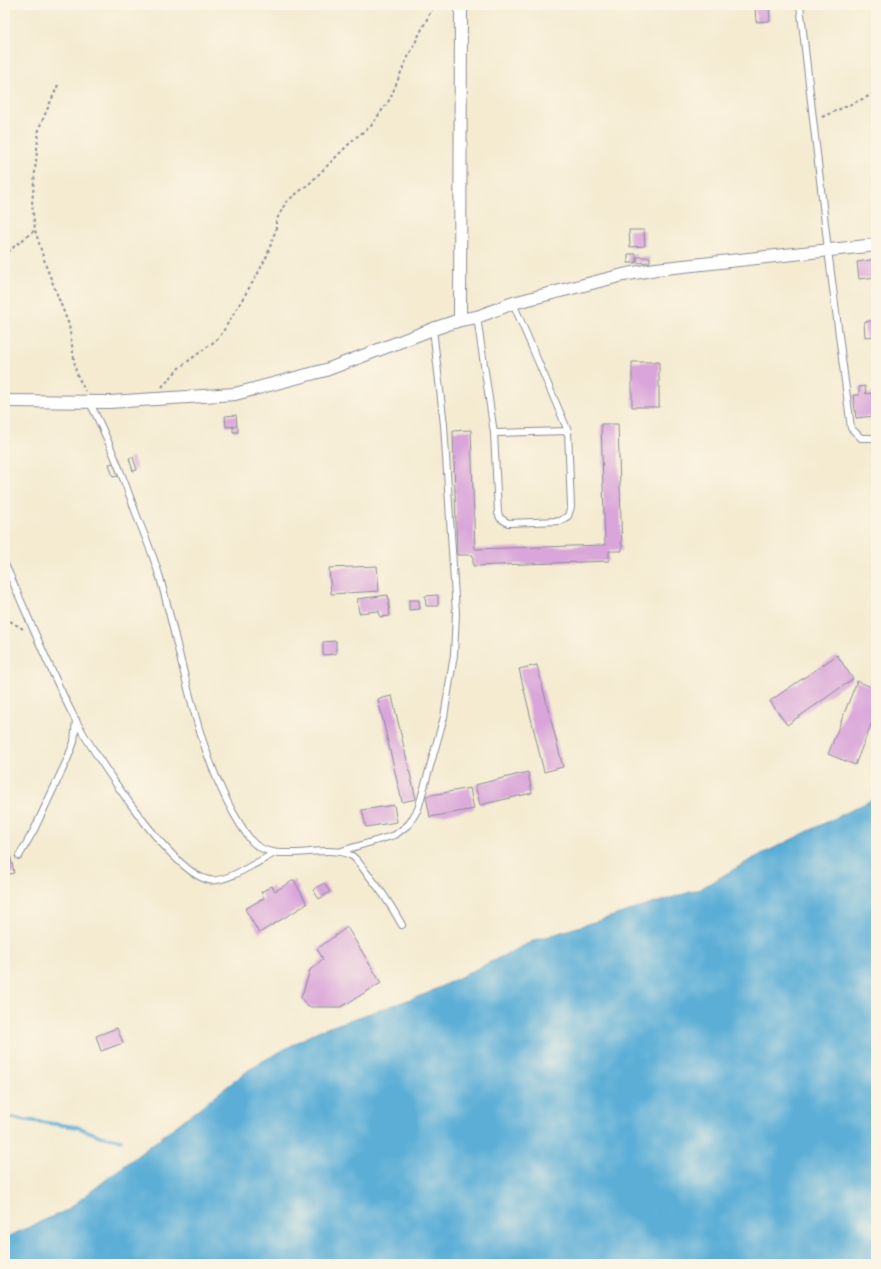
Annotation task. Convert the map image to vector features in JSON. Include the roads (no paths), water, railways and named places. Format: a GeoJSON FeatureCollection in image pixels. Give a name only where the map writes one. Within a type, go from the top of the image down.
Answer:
{"type":"FeatureCollection","features":[{"type":"Feature","properties":{"kind":"street"},"geometry":{"type":"LineString","coordinates":[[460,320],[461,5]]}},
{"type":"Feature","properties":{"kind":"street"},"geometry":{"type":"LineString","coordinates":[[5,401],[90,403],[235,394],[326,370],[434,329],[460,320],[477,317],[513,303],[641,271],[876,245]]}},
{"type":"Feature","properties":{"kind":"lane"},"geometry":{"type":"LineString","coordinates":[[800,5],[828,250],[851,428],[856,436],[861,438],[876,438]]}},
{"type":"Feature","properties":{"kind":"lane"},"geometry":{"type":"LineString","coordinates":[[477,317],[494,433],[497,508],[500,518],[508,523],[560,521],[568,516],[572,507],[568,431],[513,303]]}},
{"type":"Feature","properties":{"kind":"lane"},"geometry":{"type":"LineString","coordinates":[[90,403],[110,443],[159,576],[201,736],[221,788],[251,841],[262,848],[275,853],[301,854],[338,852],[395,835],[409,824],[418,809],[444,717],[454,655],[456,613],[444,425],[434,329]]}},
{"type":"Feature","properties":{"kind":"lane"},"geometry":{"type":"LineString","coordinates":[[494,433],[568,431]]}},
{"type":"Feature","properties":{"kind":"lane"},"geometry":{"type":"LineString","coordinates":[[5,564],[76,720],[106,767],[152,833],[179,861],[199,878],[211,881],[224,879],[275,853]]}},
{"type":"Feature","properties":{"kind":"lane"},"geometry":{"type":"LineString","coordinates":[[19,856],[34,830],[67,760],[74,742],[76,720]]}},
{"type":"Feature","properties":{"kind":"lane"},"geometry":{"type":"LineString","coordinates":[[338,852],[351,856],[358,862],[387,897],[402,925]]}},
{"type":"Feature","properties":{"kind":"water"},"geometry":{"type":"Polygon","coordinates":[[[876,798],[876,1264],[5,1264],[5,1238],[67,1210],[254,1066],[318,1031],[426,994],[533,941],[700,889],[754,858],[876,798]]]}},
{"type":"Feature","properties":{"kind":"waterway"},"geometry":{"type":"LineString","coordinates":[[5,1117],[77,1127],[100,1136],[121,1140]]}}]}
